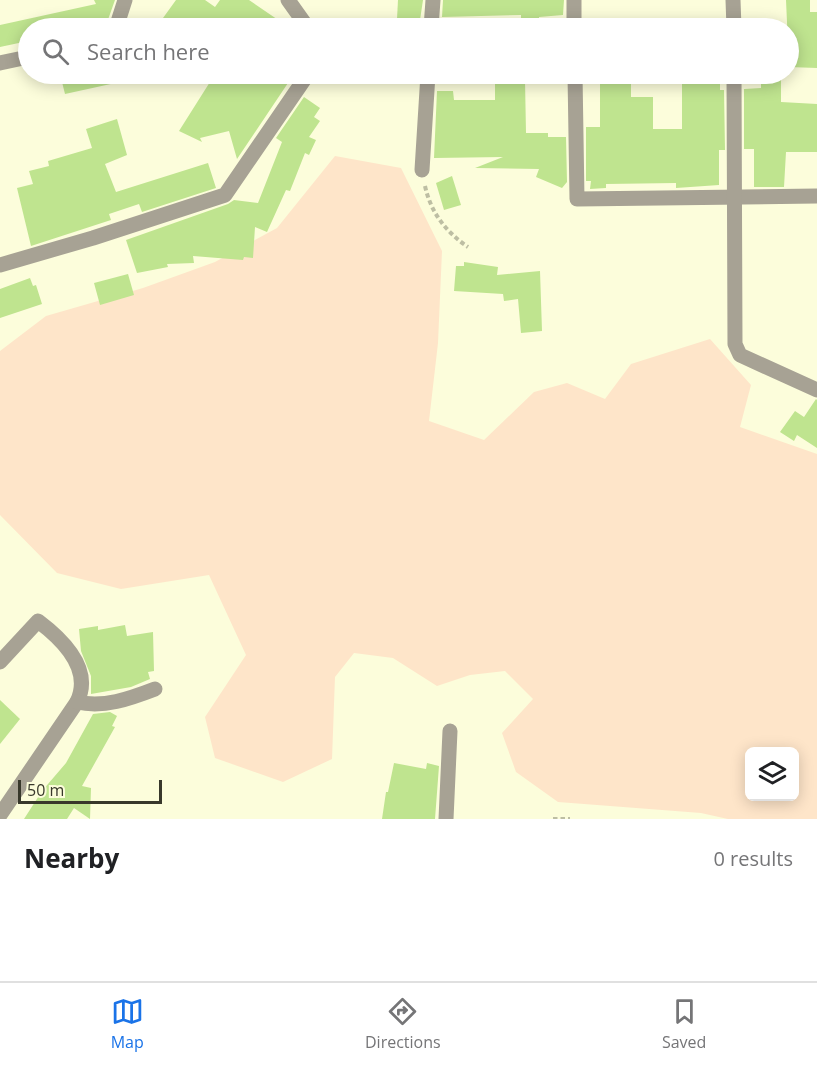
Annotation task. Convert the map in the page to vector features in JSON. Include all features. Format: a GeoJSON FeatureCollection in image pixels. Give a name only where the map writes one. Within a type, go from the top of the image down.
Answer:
{"type":"FeatureCollection","features":[{"type":"Feature","properties":{"kind":"street"},"geometry":{"type":"LineString","coordinates":[[119,18],[125,0]]}},
{"type":"Feature","properties":{"kind":"street"},"geometry":{"type":"LineString","coordinates":[[288,0],[301,18]]}},
{"type":"Feature","properties":{"kind":"street"},"geometry":{"type":"LineString","coordinates":[[432,18],[433,0]]}},
{"type":"Feature","properties":{"kind":"street"},"geometry":{"type":"LineString","coordinates":[[574,0],[574,18]]}},
{"type":"Feature","properties":{"kind":"street"},"geometry":{"type":"LineString","coordinates":[[734,0],[734,18]]}},
{"type":"Feature","properties":{"kind":"street"},"geometry":{"type":"LineString","coordinates":[[0,63],[18,59]]}},
{"type":"Feature","properties":{"kind":"street"},"geometry":{"type":"LineString","coordinates":[[0,265],[93,238],[225,195],[301,84]]}},
{"type":"Feature","properties":{"kind":"street"},"geometry":{"type":"LineString","coordinates":[[422,170],[427,84]]}},
{"type":"Feature","properties":{"kind":"street"},"geometry":{"type":"LineString","coordinates":[[575,84],[577,199],[817,196]]}},
{"type":"Feature","properties":{"kind":"street"},"geometry":{"type":"LineString","coordinates":[[734,84],[735,344],[740,355],[817,390]]}},
{"type":"Feature","properties":{"kind":"street"},"geometry":{"type":"LineString","coordinates":[[0,662],[38,621],[59,638],[74,659],[80,681],[80,695],[77,702],[0,815]]}},
{"type":"Feature","properties":{"kind":"street"},"geometry":{"type":"LineString","coordinates":[[77,702],[93,706],[126,700],[155,689]]}},
{"type":"Feature","properties":{"kind":"street"},"geometry":{"type":"LineString","coordinates":[[447,819],[450,731]]}},
{"type":"Feature","properties":{"kind":"path"},"geometry":{"type":"LineString","coordinates":[[422,170],[426,190],[439,219],[446,230],[468,247]]}},
{"type":"Feature","properties":{"kind":"path"},"geometry":{"type":"LineString","coordinates":[[553,819],[570,819]]}},
{"type":"Feature","properties":{"kind":"shaded area"},"geometry":{"type":"Polygon","coordinates":[[[335,156],[401,168],[442,251],[438,343],[429,421],[484,440],[534,392],[567,383],[605,399],[631,364],[710,339],[751,385],[740,427],[817,454],[817,819],[728,819],[701,813],[558,802],[516,772],[502,733],[533,699],[505,671],[470,675],[437,686],[393,658],[354,653],[335,677],[332,759],[283,782],[215,758],[205,717],[246,655],[209,575],[121,589],[57,573],[0,515],[0,351],[46,316],[143,288],[215,262],[277,228],[335,156]]]}},
{"type":"Feature","properties":{"kind":"building"},"geometry":{"type":"Polygon","coordinates":[[[94,0],[115,0],[109,18],[32,18],[96,4],[94,0]]]}},
{"type":"Feature","properties":{"kind":"building"},"geometry":{"type":"Polygon","coordinates":[[[176,0],[205,0],[215,7],[220,0],[249,0],[275,18],[163,18],[176,0]]]}},
{"type":"Feature","properties":{"kind":"building"},"geometry":{"type":"Polygon","coordinates":[[[398,0],[423,0],[420,18],[397,18],[398,0]]]}},
{"type":"Feature","properties":{"kind":"building"},"geometry":{"type":"Polygon","coordinates":[[[443,0],[564,0],[563,15],[539,18],[521,18],[521,15],[442,17],[443,0]]]}},
{"type":"Feature","properties":{"kind":"building"},"geometry":{"type":"Polygon","coordinates":[[[786,0],[810,0],[810,12],[817,12],[817,68],[799,67],[799,18],[787,18],[786,0]]]}},
{"type":"Feature","properties":{"kind":"building"},"geometry":{"type":"Polygon","coordinates":[[[18,21],[18,43],[0,47],[0,25],[18,21]]]}},
{"type":"Feature","properties":{"kind":"building"},"geometry":{"type":"Polygon","coordinates":[[[62,84],[111,84],[65,94],[62,84]]]}},
{"type":"Feature","properties":{"kind":"building"},"geometry":{"type":"Polygon","coordinates":[[[209,84],[287,84],[237,159],[229,131],[200,138],[202,142],[179,131],[209,84]]]}},
{"type":"Feature","properties":{"kind":"building"},"geometry":{"type":"Polygon","coordinates":[[[495,84],[525,84],[526,133],[548,133],[548,137],[566,137],[567,182],[562,188],[536,177],[539,169],[475,168],[503,157],[434,158],[437,91],[453,91],[454,100],[495,100],[495,84]]]}},
{"type":"Feature","properties":{"kind":"building"},"geometry":{"type":"Polygon","coordinates":[[[600,84],[631,84],[631,97],[653,97],[653,129],[682,129],[682,84],[720,84],[720,90],[724,90],[725,150],[719,150],[719,185],[676,188],[676,183],[606,184],[606,188],[590,189],[591,181],[586,181],[586,127],[600,127],[600,84]]]}},
{"type":"Feature","properties":{"kind":"building"},"geometry":{"type":"Polygon","coordinates":[[[761,84],[781,84],[781,102],[817,104],[817,152],[786,152],[784,187],[754,187],[754,149],[744,149],[744,89],[761,88],[761,84]]]}},
{"type":"Feature","properties":{"kind":"building"},"geometry":{"type":"Polygon","coordinates":[[[304,97],[320,108],[314,117],[320,121],[309,137],[316,140],[309,155],[305,153],[290,191],[286,190],[267,232],[255,227],[253,258],[244,257],[243,260],[193,256],[194,263],[167,264],[168,267],[137,273],[126,240],[234,200],[258,203],[282,142],[276,138],[304,97]]]}},
{"type":"Feature","properties":{"kind":"building"},"geometry":{"type":"Polygon","coordinates":[[[117,119],[127,155],[105,164],[116,192],[208,163],[216,188],[142,212],[139,204],[109,214],[111,220],[31,246],[17,188],[33,184],[29,171],[49,166],[48,161],[92,148],[86,129],[117,119]]]}},
{"type":"Feature","properties":{"kind":"building"},"geometry":{"type":"Polygon","coordinates":[[[452,176],[461,205],[444,210],[436,183],[452,176]]]}},
{"type":"Feature","properties":{"kind":"building"},"geometry":{"type":"Polygon","coordinates":[[[464,262],[498,267],[497,275],[540,271],[542,331],[521,333],[518,299],[504,301],[503,294],[454,291],[456,266],[464,266],[464,262]]]}},
{"type":"Feature","properties":{"kind":"building"},"geometry":{"type":"Polygon","coordinates":[[[128,274],[134,295],[100,305],[94,283],[128,274]]]}},
{"type":"Feature","properties":{"kind":"building"},"geometry":{"type":"Polygon","coordinates":[[[30,278],[33,286],[36,285],[42,304],[0,318],[0,289],[30,278]]]}},
{"type":"Feature","properties":{"kind":"building"},"geometry":{"type":"Polygon","coordinates":[[[816,399],[817,448],[797,435],[794,441],[780,432],[795,411],[804,417],[816,399]]]}},
{"type":"Feature","properties":{"kind":"building"},"geometry":{"type":"Polygon","coordinates":[[[125,625],[127,636],[153,632],[154,671],[148,672],[150,679],[131,687],[91,694],[91,676],[81,651],[79,629],[98,626],[98,630],[125,625]]]}},
{"type":"Feature","properties":{"kind":"building"},"geometry":{"type":"Polygon","coordinates":[[[0,700],[20,719],[0,744],[0,700]]]}},
{"type":"Feature","properties":{"kind":"building"},"geometry":{"type":"Polygon","coordinates":[[[110,712],[117,716],[112,726],[115,727],[82,786],[91,788],[90,819],[74,808],[67,819],[24,819],[42,791],[66,763],[93,714],[110,712]]]}},
{"type":"Feature","properties":{"kind":"building"},"geometry":{"type":"Polygon","coordinates":[[[394,763],[426,769],[427,763],[439,766],[435,819],[382,819],[394,763]]]}}]}
